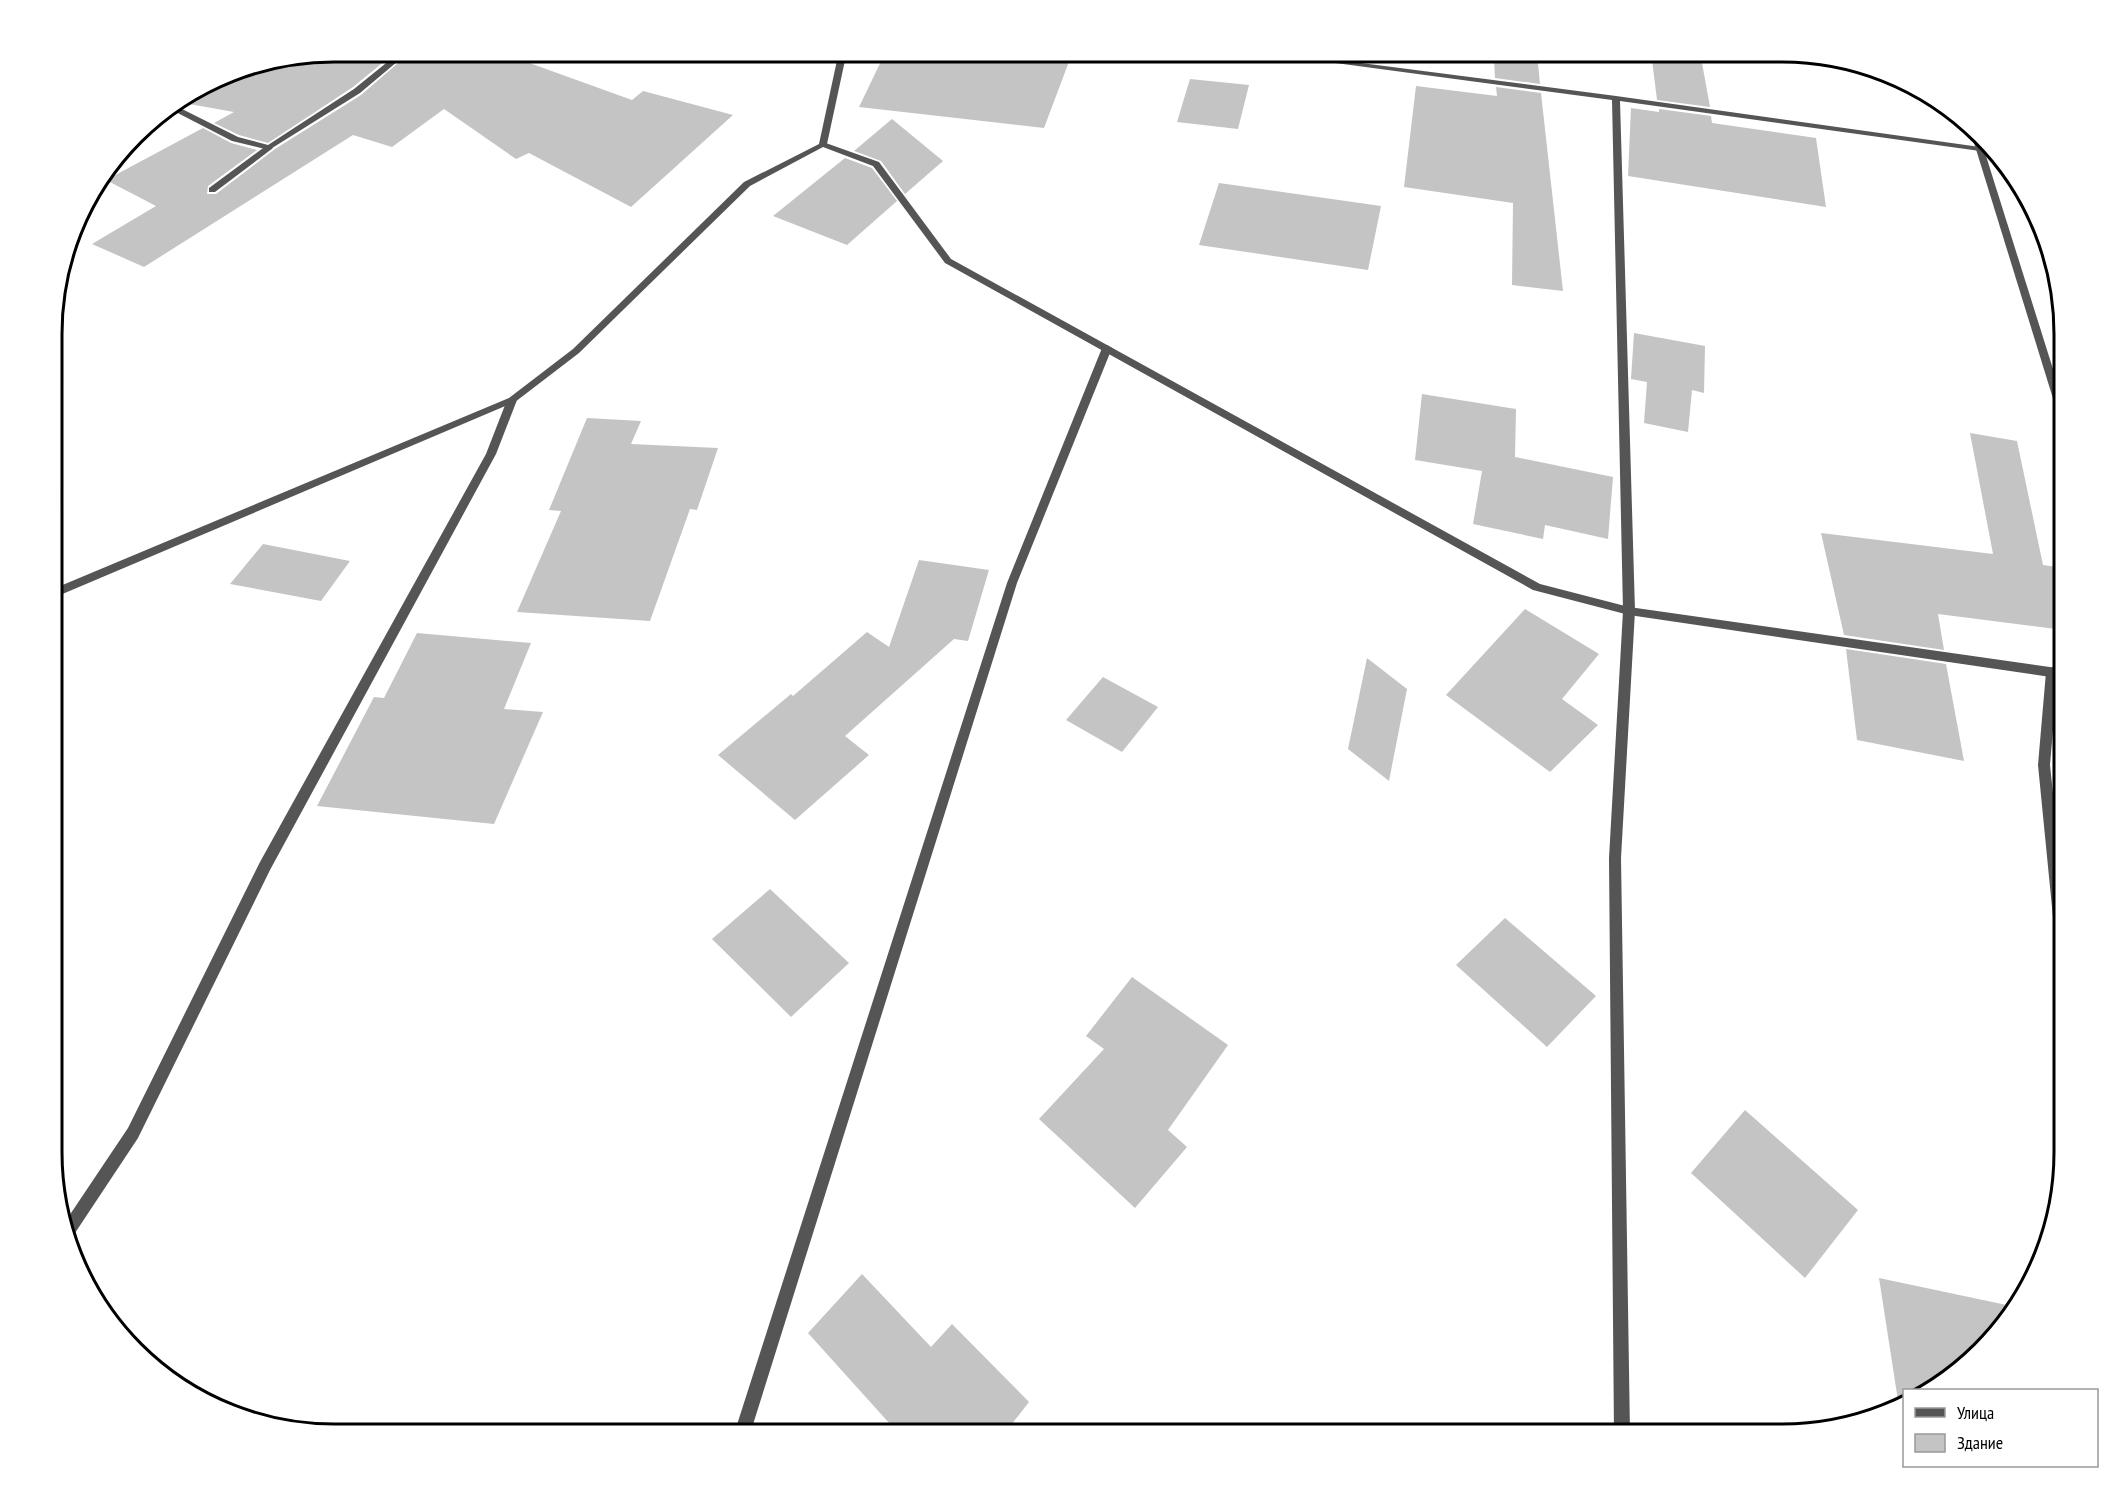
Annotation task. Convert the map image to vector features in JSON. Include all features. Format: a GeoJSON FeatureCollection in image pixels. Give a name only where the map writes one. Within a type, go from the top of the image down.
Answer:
{"type":"FeatureCollection","features":[{"type":"Feature","properties":{"kind":"street"},"geometry":{"type":"LineString","coordinates":[[212,190],[269,148],[357,91],[393,62]]}},
{"type":"Feature","properties":{"kind":"street"},"geometry":{"type":"LineString","coordinates":[[823,144],[841,62]]}},
{"type":"Feature","properties":{"kind":"street"},"geometry":{"type":"LineString","coordinates":[[1335,62],[1616,98],[1980,149]]}},
{"type":"Feature","properties":{"kind":"street"},"geometry":{"type":"LineString","coordinates":[[1616,98],[1629,610],[1615,858],[1622,1424]]}},
{"type":"Feature","properties":{"kind":"street"},"geometry":{"type":"LineString","coordinates":[[179,110],[235,139],[269,148]]}},
{"type":"Feature","properties":{"kind":"street"},"geometry":{"type":"LineString","coordinates":[[62,590],[512,400],[576,351],[747,184],[823,144],[876,164],[948,261],[1537,587],[1629,610],[2054,672]]}},
{"type":"Feature","properties":{"kind":"street"},"geometry":{"type":"LineString","coordinates":[[1979,145],[2054,386]]}},
{"type":"Feature","properties":{"kind":"street"},"geometry":{"type":"LineString","coordinates":[[745,1424],[1012,584],[1107,348]]}},
{"type":"Feature","properties":{"kind":"street"},"geometry":{"type":"LineString","coordinates":[[72,1225],[133,1133],[265,866],[491,454],[512,400]]}},
{"type":"Feature","properties":{"kind":"street"},"geometry":{"type":"LineString","coordinates":[[2054,699],[2044,765],[2054,862]]}},
{"type":"Feature","properties":{"kind":"building"},"geometry":{"type":"Polygon","coordinates":[[[316,62],[384,62],[353,87],[268,143],[239,135],[214,123],[234,112],[188,104],[230,82],[281,67],[316,62]]]}},
{"type":"Feature","properties":{"kind":"building"},"geometry":{"type":"Polygon","coordinates":[[[399,62],[527,62],[632,100],[643,91],[733,115],[631,207],[529,153],[516,159],[444,109],[392,147],[353,135],[144,267],[92,244],[156,206],[108,181],[111,177],[203,128],[231,143],[257,150],[208,186],[207,194],[216,194],[275,149],[361,95],[399,62]]]}},
{"type":"Feature","properties":{"kind":"building"},"geometry":{"type":"Polygon","coordinates":[[[881,62],[1069,62],[1044,128],[859,107],[881,62]]]}},
{"type":"Feature","properties":{"kind":"building"},"geometry":{"type":"Polygon","coordinates":[[[1494,62],[1538,63],[1540,84],[1495,78],[1494,62]]]}},
{"type":"Feature","properties":{"kind":"building"},"geometry":{"type":"Polygon","coordinates":[[[1652,62],[1702,62],[1710,107],[1657,100],[1652,62]]]}},
{"type":"Feature","properties":{"kind":"building"},"geometry":{"type":"Polygon","coordinates":[[[1190,79],[1249,85],[1238,129],[1177,122],[1190,79]]]}},
{"type":"Feature","properties":{"kind":"building"},"geometry":{"type":"Polygon","coordinates":[[[1416,86],[1497,96],[1496,87],[1541,93],[1563,291],[1512,285],[1513,203],[1404,187],[1416,86]]]}},
{"type":"Feature","properties":{"kind":"building"},"geometry":{"type":"Polygon","coordinates":[[[1631,108],[1711,116],[1712,123],[1816,138],[1826,207],[1628,176],[1631,108]]]}},
{"type":"Feature","properties":{"kind":"building"},"geometry":{"type":"Polygon","coordinates":[[[892,119],[943,161],[905,194],[881,161],[854,151],[892,119]]]}},
{"type":"Feature","properties":{"kind":"building"},"geometry":{"type":"Polygon","coordinates":[[[845,158],[872,168],[897,201],[847,245],[773,216],[845,158]]]}},
{"type":"Feature","properties":{"kind":"building"},"geometry":{"type":"Polygon","coordinates":[[[1219,183],[1381,206],[1368,270],[1199,245],[1219,183]]]}},
{"type":"Feature","properties":{"kind":"building"},"geometry":{"type":"Polygon","coordinates":[[[1634,333],[1705,346],[1704,393],[1692,390],[1688,432],[1644,423],[1647,382],[1631,379],[1634,333]]]}},
{"type":"Feature","properties":{"kind":"building"},"geometry":{"type":"Polygon","coordinates":[[[1422,394],[1516,409],[1515,457],[1613,477],[1608,539],[1545,525],[1543,539],[1473,524],[1482,471],[1415,460],[1422,394]]]}},
{"type":"Feature","properties":{"kind":"building"},"geometry":{"type":"Polygon","coordinates":[[[587,418],[641,421],[631,444],[718,448],[697,510],[690,509],[650,621],[517,612],[561,511],[549,510],[587,418]]]}},
{"type":"Feature","properties":{"kind":"building"},"geometry":{"type":"Polygon","coordinates":[[[1970,433],[2017,441],[2043,565],[2054,567],[2054,629],[1938,614],[1944,650],[1844,635],[1821,533],[1993,554],[1970,433]]]}},
{"type":"Feature","properties":{"kind":"building"},"geometry":{"type":"Polygon","coordinates":[[[263,544],[350,561],[321,601],[230,584],[263,544]]]}},
{"type":"Feature","properties":{"kind":"building"},"geometry":{"type":"Polygon","coordinates":[[[919,560],[989,570],[968,641],[954,639],[845,736],[869,755],[795,820],[718,755],[791,694],[793,696],[867,632],[889,647],[919,560]]]}},
{"type":"Feature","properties":{"kind":"building"},"geometry":{"type":"Polygon","coordinates":[[[1525,609],[1599,654],[1562,699],[1598,725],[1550,772],[1446,695],[1525,609]]]}},
{"type":"Feature","properties":{"kind":"building"},"geometry":{"type":"Polygon","coordinates":[[[417,633],[531,643],[504,709],[543,712],[494,824],[317,806],[374,697],[384,698],[417,633]]]}},
{"type":"Feature","properties":{"kind":"building"},"geometry":{"type":"Polygon","coordinates":[[[1846,649],[1946,664],[1964,761],[1857,740],[1846,649]]]}},
{"type":"Feature","properties":{"kind":"building"},"geometry":{"type":"Polygon","coordinates":[[[1367,658],[1407,689],[1389,781],[1348,749],[1367,658]]]}},
{"type":"Feature","properties":{"kind":"building"},"geometry":{"type":"Polygon","coordinates":[[[1103,677],[1158,707],[1122,752],[1066,720],[1103,677]]]}},
{"type":"Feature","properties":{"kind":"building"},"geometry":{"type":"Polygon","coordinates":[[[770,889],[849,963],[791,1017],[712,939],[770,889]]]}},
{"type":"Feature","properties":{"kind":"building"},"geometry":{"type":"Polygon","coordinates":[[[1505,918],[1596,996],[1547,1047],[1456,965],[1505,918]]]}},
{"type":"Feature","properties":{"kind":"building"},"geometry":{"type":"Polygon","coordinates":[[[1132,977],[1228,1045],[1168,1130],[1187,1147],[1135,1208],[1039,1119],[1104,1049],[1086,1036],[1132,977]]]}},
{"type":"Feature","properties":{"kind":"building"},"geometry":{"type":"Polygon","coordinates":[[[1745,1110],[1858,1210],[1805,1278],[1691,1173],[1745,1110]]]}},
{"type":"Feature","properties":{"kind":"building"},"geometry":{"type":"Polygon","coordinates":[[[862,1274],[931,1347],[952,1324],[1029,1402],[1012,1424],[890,1424],[808,1333],[862,1274]]]}},
{"type":"Feature","properties":{"kind":"building"},"geometry":{"type":"Polygon","coordinates":[[[1879,1278],[2007,1305],[1987,1331],[1962,1356],[1918,1387],[1903,1389],[1903,1395],[1898,1398],[1879,1278]]]}}]}
